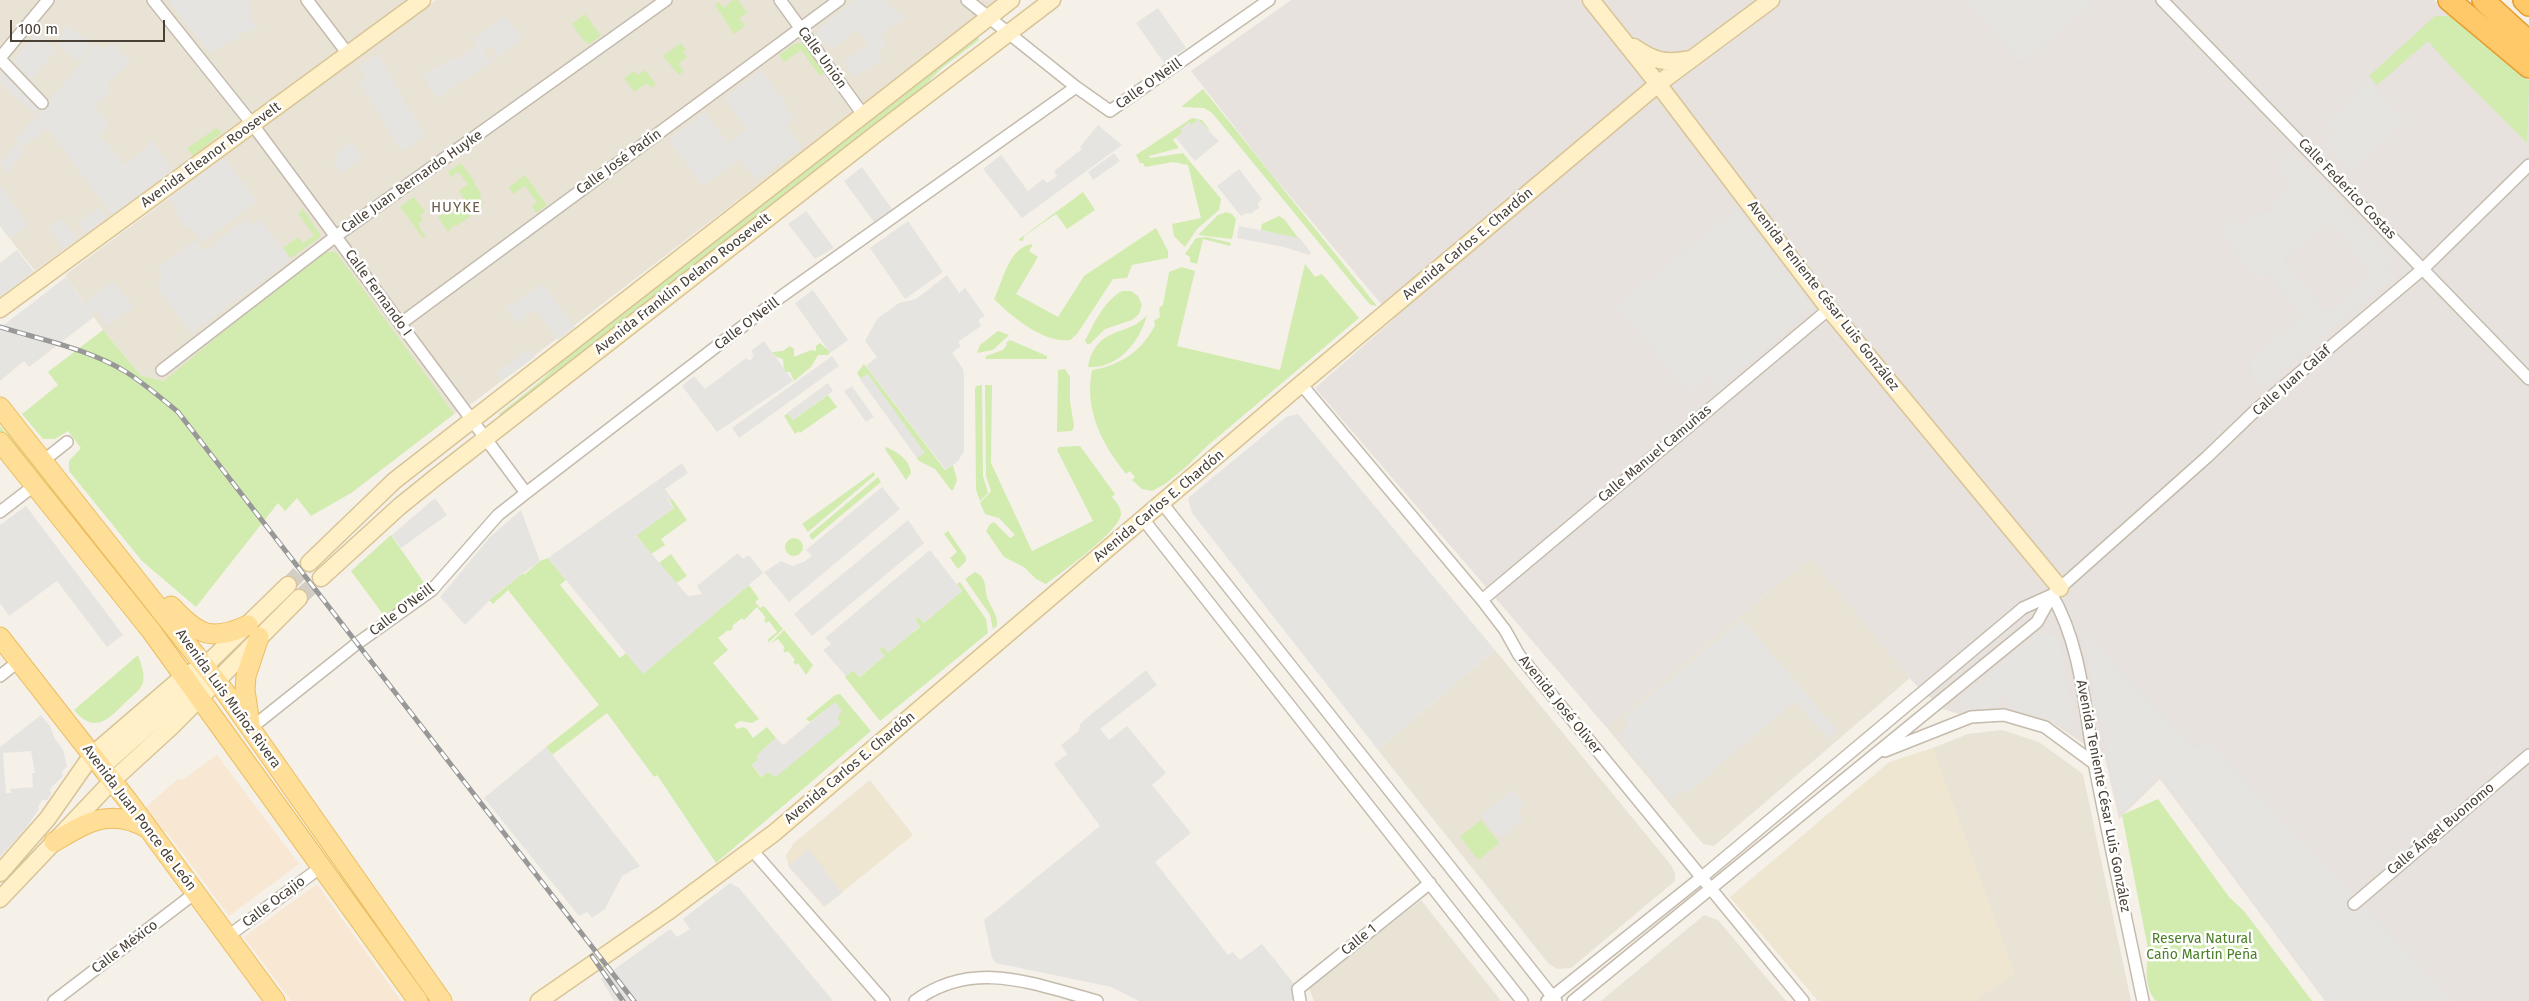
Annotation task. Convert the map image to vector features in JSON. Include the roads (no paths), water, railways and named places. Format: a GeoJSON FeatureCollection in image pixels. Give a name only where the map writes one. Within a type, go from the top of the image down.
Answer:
{"type":"FeatureCollection","features":[{"type":"Feature","properties":{"kind":"highway"},"geometry":{"type":"LineString","coordinates":[[2449,0],[2529,67]]}},
{"type":"Feature","properties":{"kind":"highway"},"geometry":{"type":"LineString","coordinates":[[2483,0],[2529,42]]}},
{"type":"Feature","properties":{"kind":"highway"},"geometry":{"type":"LineString","coordinates":[[2524,0],[2529,5]]}},
{"type":"Feature","properties":{"kind":"main road","name":"Avenida Luis Muñoz Rivera"},"geometry":{"type":"LineString","coordinates":[[0,407],[217,681],[442,1001]]}},
{"type":"Feature","properties":{"kind":"main road","name":"Avenida Luis Muñoz Rivera"},"geometry":{"type":"LineString","coordinates":[[0,442],[193,686],[418,1001]]}},
{"type":"Feature","properties":{"kind":"main road"},"geometry":{"type":"LineString","coordinates":[[133,573],[151,584],[192,626],[204,634],[221,635],[253,631],[245,690],[250,709],[251,728]]}},
{"type":"Feature","properties":{"kind":"main road","name":"Avenida Juan Ponce de León"},"geometry":{"type":"LineString","coordinates":[[0,637],[148,828],[275,1001]]}},
{"type":"Feature","properties":{"kind":"main road"},"geometry":{"type":"LineString","coordinates":[[54,842],[80,826],[100,819],[134,821],[148,828]]}},
{"type":"Feature","properties":{"kind":"street"},"geometry":{"type":"LineString","coordinates":[[42,103],[0,59],[48,0]]}},
{"type":"Feature","properties":{"kind":"street","name":"Calle Fernando I"},"geometry":{"type":"LineString","coordinates":[[153,0],[253,125],[526,493]]}},
{"type":"Feature","properties":{"kind":"street"},"geometry":{"type":"LineString","coordinates":[[307,0],[348,54]]}},
{"type":"Feature","properties":{"kind":"street","name":"Avenida Eleanor Roosevelt"},"geometry":{"type":"LineString","coordinates":[[0,309],[422,0]]}},
{"type":"Feature","properties":{"kind":"street","name":"Calle Juan Bernardo Huyke"},"geometry":{"type":"LineString","coordinates":[[162,370],[336,236],[666,0]]}},
{"type":"Feature","properties":{"kind":"street","name":"Calle Unión"},"geometry":{"type":"LineString","coordinates":[[780,0],[864,116]]}},
{"type":"Feature","properties":{"kind":"street","name":"Calle José Padín"},"geometry":{"type":"LineString","coordinates":[[400,324],[839,0]]}},
{"type":"Feature","properties":{"kind":"street"},"geometry":{"type":"LineString","coordinates":[[967,0],[1076,87]]}},
{"type":"Feature","properties":{"kind":"street","name":"Avenida Franklin Delano Roosevelt"},"geometry":{"type":"LineString","coordinates":[[309,563],[394,481],[1011,0]]}},
{"type":"Feature","properties":{"kind":"street","name":"Avenida Franklin Delano Roosevelt"},"geometry":{"type":"LineString","coordinates":[[321,578],[400,506],[1007,33],[1052,0]]}},
{"type":"Feature","properties":{"kind":"street","name":"Calle O'Neill"},"geometry":{"type":"LineString","coordinates":[[251,728],[355,645],[432,590],[498,515],[782,296],[1076,87],[1106,110],[1114,109],[1269,0]]}},
{"type":"Feature","properties":{"kind":"street","name":"Avenida Teniente César Luis González"},"geometry":{"type":"LineString","coordinates":[[1591,0],[1658,84],[1829,309],[2056,591],[2074,645],[2094,764],[2143,1001]]}},
{"type":"Feature","properties":{"kind":"street","name":"Avenida Carlos E. Chardón"},"geometry":{"type":"LineString","coordinates":[[539,1001],[666,913],[752,850],[1658,84],[1771,0]]}},
{"type":"Feature","properties":{"kind":"street","name":"Calle Federico Costas"},"geometry":{"type":"LineString","coordinates":[[2162,0],[2424,268],[2529,379]]}},
{"type":"Feature","properties":{"kind":"street"},"geometry":{"type":"LineString","coordinates":[[1620,36],[1644,54],[1657,60],[1671,63],[1692,59]]}},
{"type":"Feature","properties":{"kind":"street","name":"Calle Juan Calaf"},"geometry":{"type":"LineString","coordinates":[[2056,591],[2207,457],[2258,408],[2424,268],[2529,165]]}},
{"type":"Feature","properties":{"kind":"street","name":"Calle Manuel Camuñas"},"geometry":{"type":"LineString","coordinates":[[1482,600],[1829,309]]}},
{"type":"Feature","properties":{"kind":"street","name":"Avenida José Oliver"},"geometry":{"type":"LineString","coordinates":[[1301,384],[1482,600],[1505,630],[1519,655],[1803,1001]]}},
{"type":"Feature","properties":{"kind":"street"},"geometry":{"type":"LineString","coordinates":[[43,461],[68,442]]}},
{"type":"Feature","properties":{"kind":"street"},"geometry":{"type":"LineString","coordinates":[[0,512],[35,485]]}},
{"type":"Feature","properties":{"kind":"street"},"geometry":{"type":"LineString","coordinates":[[1162,503],[1260,624],[1552,1000],[2023,608],[2056,591]]}},
{"type":"Feature","properties":{"kind":"street"},"geometry":{"type":"LineString","coordinates":[[1143,519],[1522,1001]]}},
{"type":"Feature","properties":{"kind":"street"},"geometry":{"type":"LineString","coordinates":[[193,686],[217,681],[288,585]]}},
{"type":"Feature","properties":{"kind":"street"},"geometry":{"type":"LineString","coordinates":[[1573,1001],[2037,622],[2056,591]]}},
{"type":"Feature","properties":{"kind":"street"},"geometry":{"type":"LineString","coordinates":[[0,873],[48,818],[193,686],[205,666],[299,598]]}},
{"type":"Feature","properties":{"kind":"street"},"geometry":{"type":"LineString","coordinates":[[0,676],[19,661]]}},
{"type":"Feature","properties":{"kind":"street"},"geometry":{"type":"LineString","coordinates":[[1875,755],[1970,717],[2004,715],[2045,727],[2094,764]]}},
{"type":"Feature","properties":{"kind":"street","name":"Calle Ángel Buonomo"},"geometry":{"type":"LineString","coordinates":[[2354,904],[2529,755]]}},
{"type":"Feature","properties":{"kind":"street"},"geometry":{"type":"LineString","coordinates":[[0,899],[54,842],[102,768]]}},
{"type":"Feature","properties":{"kind":"street"},"geometry":{"type":"LineString","coordinates":[[752,850],[884,1001]]}},
{"type":"Feature","properties":{"kind":"street","name":"Calle Ocajio"},"geometry":{"type":"LineString","coordinates":[[227,937],[321,867]]}},
{"type":"Feature","properties":{"kind":"street","name":"Calle 1"},"geometry":{"type":"LineString","coordinates":[[1300,1001],[1298,989],[1430,883]]}},
{"type":"Feature","properties":{"kind":"street","name":"Calle México"},"geometry":{"type":"LineString","coordinates":[[54,1001],[195,893]]}},
{"type":"Feature","properties":{"kind":"street"},"geometry":{"type":"LineString","coordinates":[[915,1001],[943,984],[982,976],[1013,979],[1097,1001]]}},
{"type":"Feature","properties":{"kind":"tunnel"},"geometry":{"type":"LineString","coordinates":[[288,585],[309,563]]}},
{"type":"Feature","properties":{"kind":"tunnel"},"geometry":{"type":"LineString","coordinates":[[299,598],[321,578]]}},
{"type":"Feature","properties":{"kind":"railway"},"geometry":{"type":"LineString","coordinates":[[0,327],[81,351],[112,364],[140,381],[178,412],[634,1001]]}},
{"type":"Feature","properties":{"kind":"railway"},"geometry":{"type":"LineString","coordinates":[[592,956],[623,1001]]}},
{"type":"Feature","properties":{"kind":"district","name":"HUYKE"},"geometry":{"type":"Point","coordinates":[456,208]}},
{"type":"Feature","properties":{"kind":"park label","name":"Reserva Natural Caño Martín Peña"},"geometry":{"type":"Point","coordinates":[2202,948]}}]}
